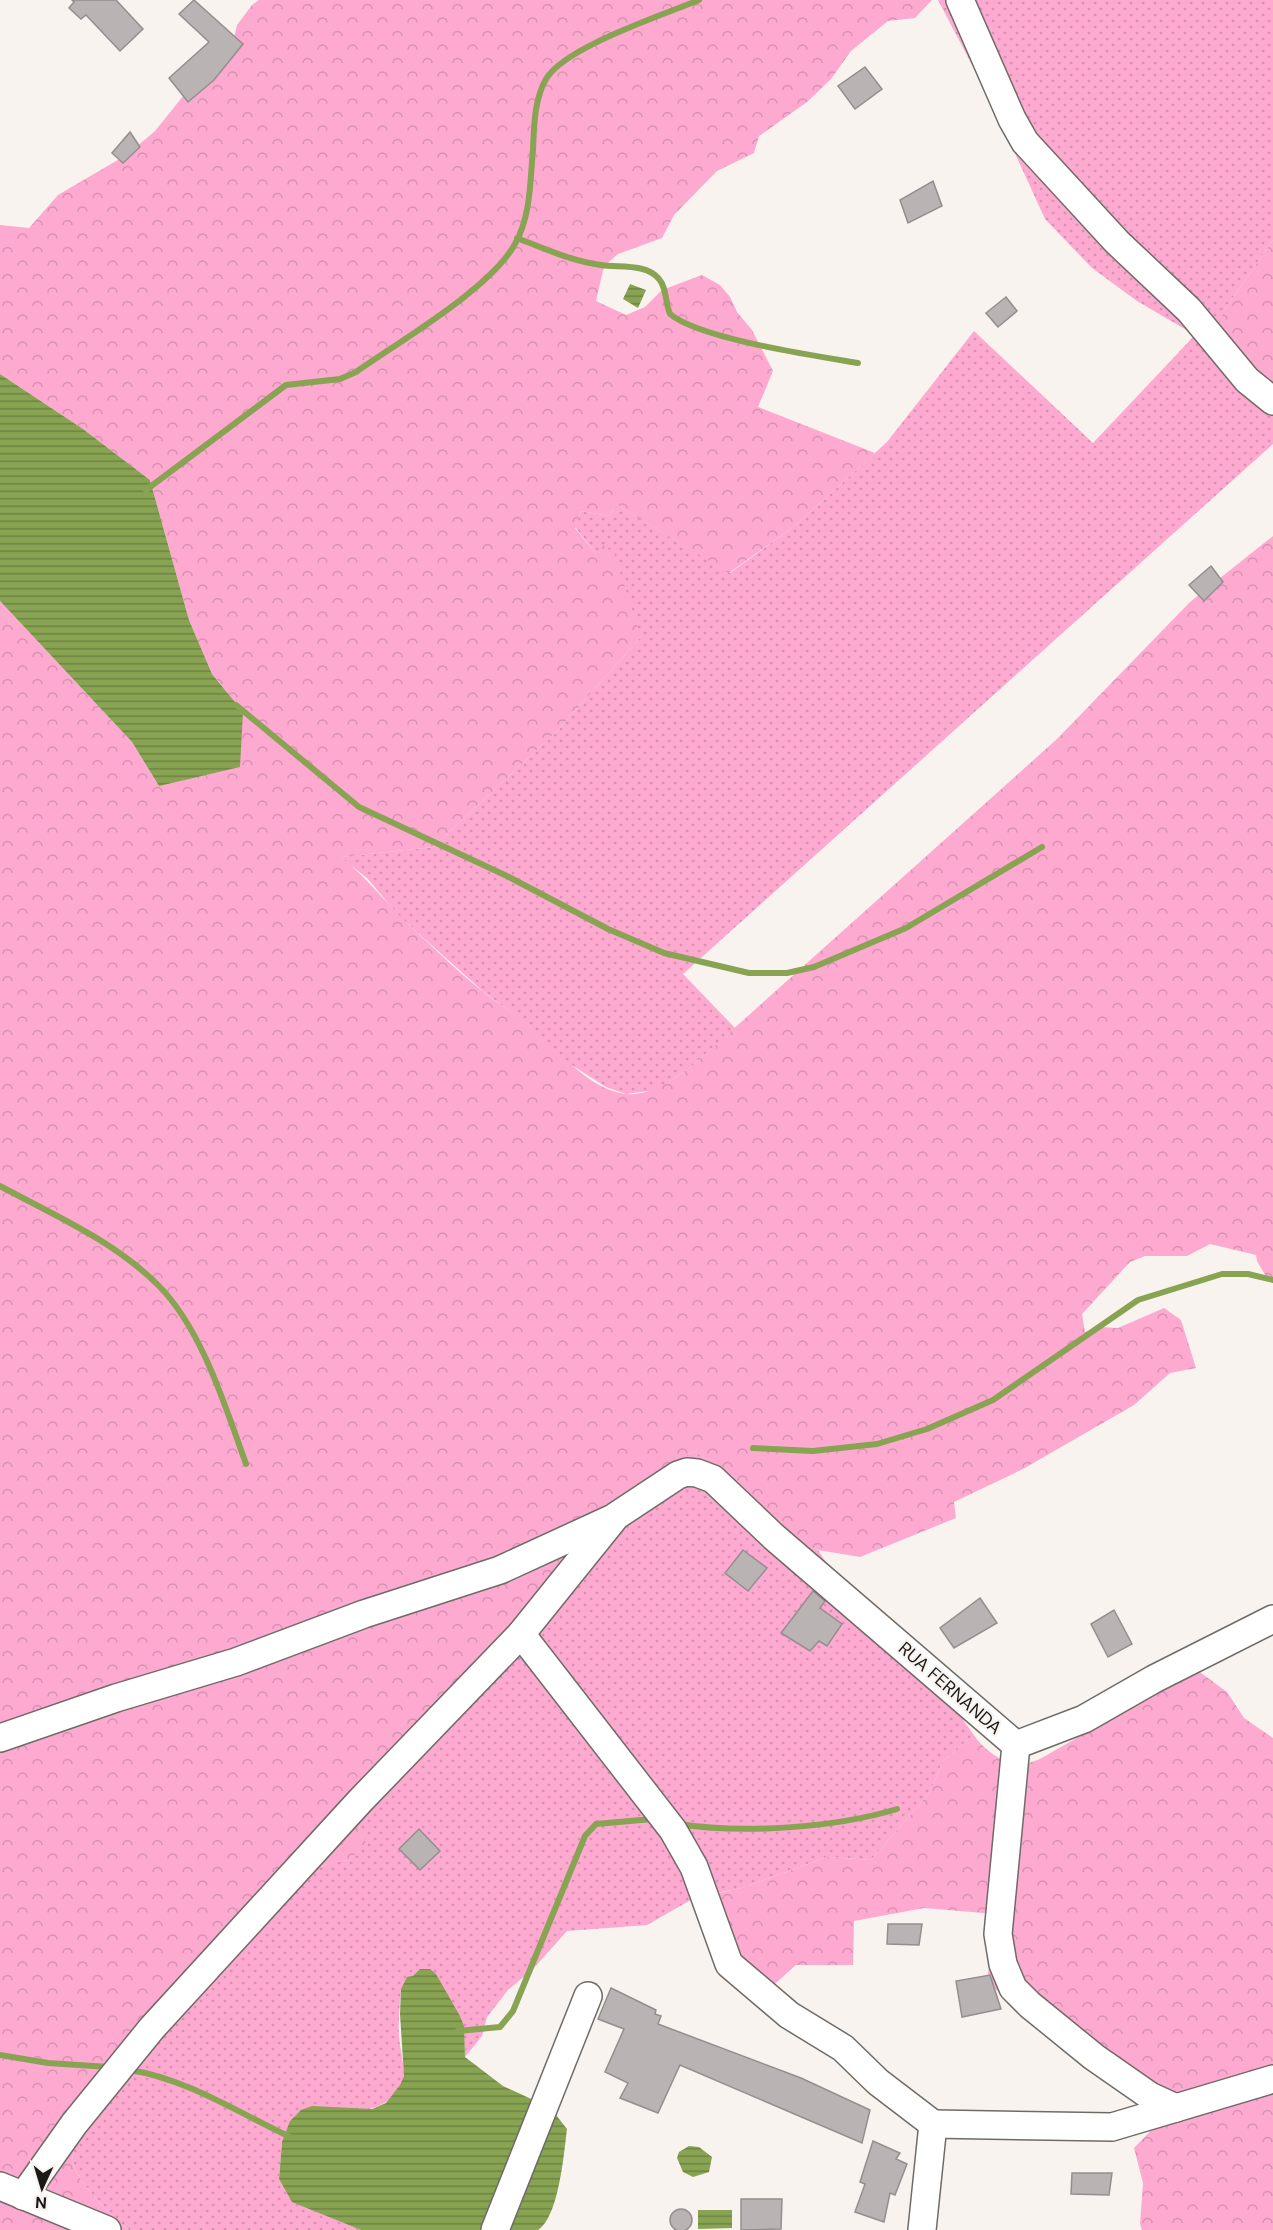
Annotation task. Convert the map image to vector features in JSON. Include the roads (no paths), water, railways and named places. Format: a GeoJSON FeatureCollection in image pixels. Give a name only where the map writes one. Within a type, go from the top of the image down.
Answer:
{"type":"FeatureCollection","features":[{"type":"Feature","properties":{"kind":"street"},"geometry":{"type":"LineString","coordinates":[[960,0],[1012,119],[1025,142],[1117,242],[1189,310],[1247,380],[1273,401]]}},
{"type":"Feature","properties":{"kind":"street","name":"RUA FERNANDA"},"geometry":{"type":"LineString","coordinates":[[616,1516],[660,1486],[687,1472],[713,1479],[783,1545],[1016,1745],[1084,1719],[1154,1679],[1273,1619]]}},
{"type":"Feature","properties":{"kind":"street"},"geometry":{"type":"LineString","coordinates":[[107,2230],[12,2191],[74,2124],[152,2028],[360,1801],[521,1634],[616,1516]]}},
{"type":"Feature","properties":{"kind":"street"},"geometry":{"type":"LineString","coordinates":[[0,1738],[116,1698],[236,1662],[364,1614],[500,1570],[616,1516]]}},
{"type":"Feature","properties":{"kind":"street"},"geometry":{"type":"LineString","coordinates":[[521,1634],[673,1830],[694,1867],[729,1964],[789,2015],[843,2048],[878,2082],[933,2124],[1096,2129],[1129,2124],[1273,2079]]}},
{"type":"Feature","properties":{"kind":"street"},"geometry":{"type":"LineString","coordinates":[[1016,1745],[998,1934],[1003,1964],[1013,1988],[1094,2057],[1150,2096],[1176,2108]]}},
{"type":"Feature","properties":{"kind":"street"},"geometry":{"type":"LineString","coordinates":[[495,2230],[588,1996]]}},
{"type":"Feature","properties":{"kind":"street"},"geometry":{"type":"LineString","coordinates":[[922,2230],[933,2124]]}},
{"type":"Feature","properties":{"kind":"waterway"},"geometry":{"type":"LineString","coordinates":[[146,490],[286,385],[340,379],[356,372],[443,313],[486,279],[515,244],[524,222],[530,186],[535,114],[546,79],[573,55],[593,44],[699,0]]}},
{"type":"Feature","properties":{"kind":"waterway"},"geometry":{"type":"LineString","coordinates":[[517,238],[580,261],[647,270],[662,283],[670,314],[706,331],[760,345],[858,363]]}},
{"type":"Feature","properties":{"kind":"waterway"},"geometry":{"type":"LineString","coordinates":[[236,705],[359,807],[507,876],[608,929],[664,953],[749,973],[787,973],[814,967],[906,928],[1042,847]]}},
{"type":"Feature","properties":{"kind":"waterway"},"geometry":{"type":"LineString","coordinates":[[0,1186],[103,1242],[141,1269],[174,1303],[211,1369],[246,1464]]}},
{"type":"Feature","properties":{"kind":"waterway"},"geometry":{"type":"LineString","coordinates":[[753,1448],[813,1451],[877,1444],[927,1429],[993,1400],[1138,1300],[1222,1274],[1248,1274],[1273,1280]]}},
{"type":"Feature","properties":{"kind":"waterway"},"geometry":{"type":"LineString","coordinates":[[678,1824],[759,1829],[845,1821],[897,1809]]}},
{"type":"Feature","properties":{"kind":"waterway"},"geometry":{"type":"LineString","coordinates":[[458,2031],[500,2027],[513,2011],[585,1836],[596,1824],[653,1819]]}},
{"type":"Feature","properties":{"kind":"waterway"},"geometry":{"type":"LineString","coordinates":[[0,2055],[48,2063],[109,2067]]}},
{"type":"Feature","properties":{"kind":"waterway"},"geometry":{"type":"LineString","coordinates":[[129,2070],[171,2080],[191,2088],[290,2137]]}}]}
